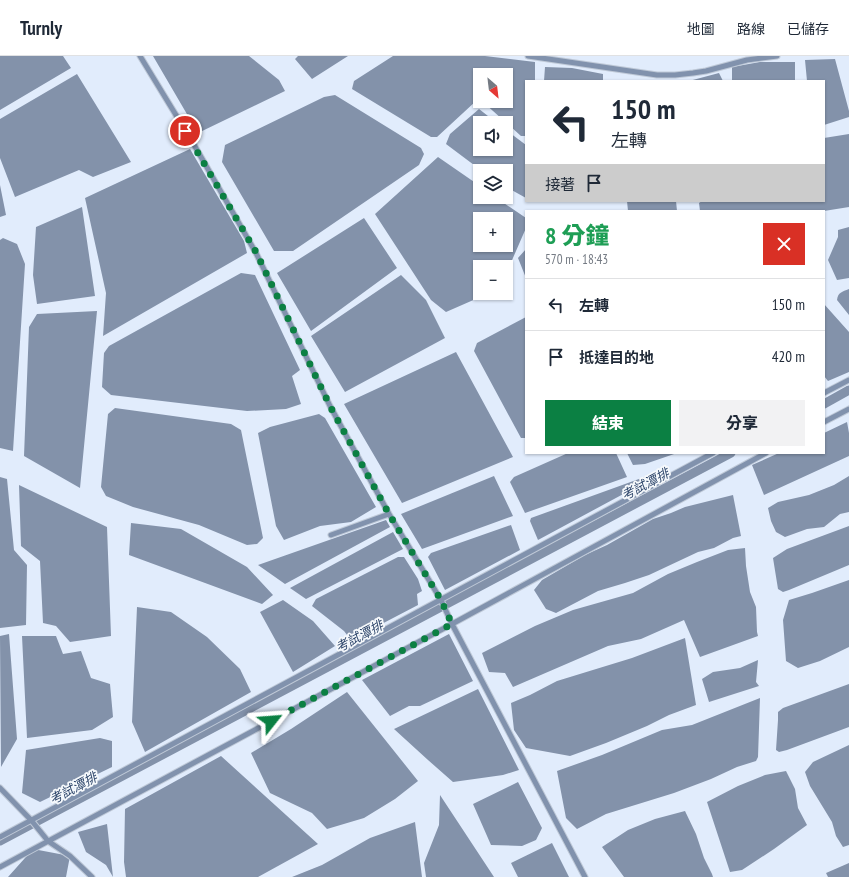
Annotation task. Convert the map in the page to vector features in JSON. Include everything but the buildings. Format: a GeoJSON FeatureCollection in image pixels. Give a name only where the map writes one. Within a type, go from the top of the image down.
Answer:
{"type":"FeatureCollection","features":[{"type":"Feature","properties":{"kind":"lane"},"geometry":{"type":"LineString","coordinates":[[140,56],[193,143],[256,252],[330,406],[389,514],[442,602],[451,622],[585,877]]}},
{"type":"Feature","properties":{"kind":"lane"},"geometry":{"type":"LineString","coordinates":[[528,56],[657,75],[693,74],[747,60],[777,56]]}},
{"type":"Feature","properties":{"kind":"lane"},"geometry":{"type":"LineString","coordinates":[[825,392],[849,380]]}},
{"type":"Feature","properties":{"kind":"lane"},"geometry":{"type":"LineString","coordinates":[[825,421],[849,409]]}},
{"type":"Feature","properties":{"kind":"lane"},"geometry":{"type":"LineString","coordinates":[[0,837],[442,602],[710,454]]}},
{"type":"Feature","properties":{"kind":"lane"},"geometry":{"type":"LineString","coordinates":[[0,867],[46,839],[764,454]]}},
{"type":"Feature","properties":{"kind":"lane"},"geometry":{"type":"LineString","coordinates":[[331,535],[389,514]]}},
{"type":"Feature","properties":{"kind":"lane"},"geometry":{"type":"LineString","coordinates":[[0,788],[32,821],[46,839],[70,856],[92,877]]}},
{"type":"Feature","properties":{"kind":"water"},"geometry":{"type":"Polygon","coordinates":[[[0,56],[63,56],[71,68],[0,110],[0,56]]]}},
{"type":"Feature","properties":{"kind":"water"},"geometry":{"type":"Polygon","coordinates":[[[153,56],[249,56],[279,80],[285,91],[198,133],[153,56]]]}},
{"type":"Feature","properties":{"kind":"water"},"geometry":{"type":"Polygon","coordinates":[[[298,56],[348,56],[312,79],[295,59],[298,56]]]}},
{"type":"Feature","properties":{"kind":"water"},"geometry":{"type":"Polygon","coordinates":[[[393,56],[485,56],[535,62],[535,80],[525,80],[525,136],[521,136],[513,129],[513,116],[499,116],[490,108],[513,108],[513,68],[473,68],[473,104],[437,137],[431,137],[352,89],[354,81],[393,56]]]}},
{"type":"Feature","properties":{"kind":"water"},"geometry":{"type":"Polygon","coordinates":[[[835,59],[849,111],[849,117],[825,125],[825,80],[807,80],[805,60],[835,59]]]}},
{"type":"Feature","properties":{"kind":"water"},"geometry":{"type":"Polygon","coordinates":[[[760,62],[795,62],[795,80],[732,80],[732,67],[760,62]]]}},
{"type":"Feature","properties":{"kind":"water"},"geometry":{"type":"Polygon","coordinates":[[[545,67],[572,68],[603,74],[603,80],[544,80],[545,67]]]}},
{"type":"Feature","properties":{"kind":"water"},"geometry":{"type":"Polygon","coordinates":[[[719,73],[722,80],[693,80],[719,73]]]}},
{"type":"Feature","properties":{"kind":"water"},"geometry":{"type":"Polygon","coordinates":[[[77,74],[131,162],[93,177],[79,170],[15,197],[0,158],[0,119],[77,74]]]}},
{"type":"Feature","properties":{"kind":"water"},"geometry":{"type":"Polygon","coordinates":[[[335,95],[421,148],[424,154],[419,165],[293,251],[274,251],[222,162],[225,145],[324,97],[335,95]]]}},
{"type":"Feature","properties":{"kind":"water"},"geometry":{"type":"Polygon","coordinates":[[[479,109],[488,116],[473,116],[473,156],[513,156],[513,135],[525,144],[525,197],[513,191],[513,164],[473,164],[446,144],[450,134],[479,109]]]}},
{"type":"Feature","properties":{"kind":"water"},"geometry":{"type":"Polygon","coordinates":[[[849,134],[849,207],[825,211],[700,210],[699,203],[700,202],[825,202],[825,138],[849,134]]]}},
{"type":"Feature","properties":{"kind":"water"},"geometry":{"type":"Polygon","coordinates":[[[190,149],[244,241],[247,253],[103,336],[106,293],[85,198],[190,149]]]}},
{"type":"Feature","properties":{"kind":"water"},"geometry":{"type":"Polygon","coordinates":[[[438,157],[473,181],[473,204],[505,204],[525,217],[525,230],[512,260],[473,260],[473,300],[446,312],[431,300],[375,214],[438,157]]]}},
{"type":"Feature","properties":{"kind":"water"},"geometry":{"type":"Polygon","coordinates":[[[0,185],[6,215],[0,217],[0,185]]]}},
{"type":"Feature","properties":{"kind":"water"},"geometry":{"type":"Polygon","coordinates":[[[627,202],[676,202],[677,210],[628,210],[627,202]]]}},
{"type":"Feature","properties":{"kind":"water"},"geometry":{"type":"Polygon","coordinates":[[[82,207],[95,296],[37,304],[33,275],[36,227],[82,207]]]}},
{"type":"Feature","properties":{"kind":"water"},"geometry":{"type":"Polygon","coordinates":[[[364,218],[397,268],[311,331],[277,273],[364,218]]]}},
{"type":"Feature","properties":{"kind":"water"},"geometry":{"type":"Polygon","coordinates":[[[849,227],[849,278],[837,280],[828,260],[838,237],[838,230],[849,227]]]}},
{"type":"Feature","properties":{"kind":"water"},"geometry":{"type":"Polygon","coordinates":[[[3,238],[17,244],[25,264],[13,451],[0,448],[0,240],[3,238]]]}},
{"type":"Feature","properties":{"kind":"water"},"geometry":{"type":"Polygon","coordinates":[[[525,250],[525,276],[518,258],[525,250]]]}},
{"type":"Feature","properties":{"kind":"water"},"geometry":{"type":"Polygon","coordinates":[[[241,273],[255,275],[300,370],[292,376],[301,404],[286,409],[247,411],[111,395],[102,387],[104,353],[109,346],[241,273]]]}},
{"type":"Feature","properties":{"kind":"water"},"geometry":{"type":"Polygon","coordinates":[[[401,275],[426,300],[445,338],[345,392],[311,336],[401,275]]]}},
{"type":"Feature","properties":{"kind":"water"},"geometry":{"type":"Polygon","coordinates":[[[849,289],[849,315],[837,300],[839,294],[849,289]]]}},
{"type":"Feature","properties":{"kind":"water"},"geometry":{"type":"Polygon","coordinates":[[[825,305],[849,332],[849,372],[828,381],[825,377],[825,305]]]}},
{"type":"Feature","properties":{"kind":"water"},"geometry":{"type":"Polygon","coordinates":[[[97,311],[80,488],[24,456],[29,327],[37,314],[97,311]]]}},
{"type":"Feature","properties":{"kind":"water"},"geometry":{"type":"Polygon","coordinates":[[[525,318],[525,438],[521,438],[474,351],[477,343],[525,318]]]}},
{"type":"Feature","properties":{"kind":"water"},"geometry":{"type":"Polygon","coordinates":[[[456,352],[513,457],[402,503],[344,404],[456,352]]]}},
{"type":"Feature","properties":{"kind":"water"},"geometry":{"type":"Polygon","coordinates":[[[115,408],[231,424],[241,430],[263,538],[257,544],[247,545],[199,525],[133,507],[106,496],[101,487],[108,414],[115,408]]]}},
{"type":"Feature","properties":{"kind":"water"},"geometry":{"type":"Polygon","coordinates":[[[319,414],[325,418],[376,507],[351,522],[320,526],[284,540],[276,526],[258,433],[270,427],[319,414]]]}},
{"type":"Feature","properties":{"kind":"water"},"geometry":{"type":"Polygon","coordinates":[[[847,422],[849,433],[849,456],[764,495],[752,465],[777,454],[825,454],[825,433],[847,422]]]}},
{"type":"Feature","properties":{"kind":"water"},"geometry":{"type":"Polygon","coordinates":[[[566,454],[616,454],[627,477],[525,513],[510,482],[514,477],[566,454]]]}},
{"type":"Feature","properties":{"kind":"water"},"geometry":{"type":"Polygon","coordinates":[[[628,454],[674,454],[645,464],[633,465],[628,454]]]}},
{"type":"Feature","properties":{"kind":"water"},"geometry":{"type":"Polygon","coordinates":[[[650,475],[653,478],[538,540],[530,521],[531,518],[650,475]]]}},
{"type":"Feature","properties":{"kind":"water"},"geometry":{"type":"Polygon","coordinates":[[[494,476],[513,516],[422,549],[401,514],[494,476]]]}},
{"type":"Feature","properties":{"kind":"water"},"geometry":{"type":"Polygon","coordinates":[[[849,476],[849,512],[840,514],[824,527],[807,529],[785,537],[776,532],[771,521],[768,508],[778,502],[809,495],[834,485],[849,476]]]}},
{"type":"Feature","properties":{"kind":"water"},"geometry":{"type":"Polygon","coordinates":[[[0,477],[7,479],[14,550],[27,565],[26,625],[0,628],[0,477]]]}},
{"type":"Feature","properties":{"kind":"water"},"geometry":{"type":"Polygon","coordinates":[[[19,485],[107,527],[111,636],[70,642],[56,626],[43,623],[40,561],[21,546],[19,485]]]}},
{"type":"Feature","properties":{"kind":"water"},"geometry":{"type":"Polygon","coordinates":[[[733,495],[741,536],[733,538],[714,548],[698,552],[649,575],[598,591],[556,613],[546,609],[534,590],[542,580],[585,555],[607,545],[653,519],[685,507],[733,495]]]}},
{"type":"Feature","properties":{"kind":"water"},"geometry":{"type":"Polygon","coordinates":[[[386,520],[390,527],[285,584],[258,565],[386,520]]]}},
{"type":"Feature","properties":{"kind":"water"},"geometry":{"type":"Polygon","coordinates":[[[131,523],[181,529],[247,567],[273,595],[262,604],[129,555],[131,523]]]}},
{"type":"Feature","properties":{"kind":"water"},"geometry":{"type":"Polygon","coordinates":[[[511,525],[520,550],[445,590],[428,557],[431,553],[511,525]]]}},
{"type":"Feature","properties":{"kind":"water"},"geometry":{"type":"Polygon","coordinates":[[[849,526],[849,565],[789,590],[783,592],[778,589],[773,558],[787,549],[849,526]]]}},
{"type":"Feature","properties":{"kind":"water"},"geometry":{"type":"Polygon","coordinates":[[[393,532],[403,549],[306,599],[290,588],[393,532]]]}},
{"type":"Feature","properties":{"kind":"water"},"geometry":{"type":"Polygon","coordinates":[[[745,548],[750,592],[756,607],[758,636],[700,657],[684,620],[641,639],[608,646],[513,687],[505,673],[489,672],[482,653],[535,626],[573,610],[633,593],[668,574],[728,550],[745,548]]]}},
{"type":"Feature","properties":{"kind":"water"},"geometry":{"type":"Polygon","coordinates":[[[398,557],[404,557],[418,579],[422,591],[417,594],[418,605],[351,640],[344,631],[312,606],[316,599],[398,557]]]}},
{"type":"Feature","properties":{"kind":"water"},"geometry":{"type":"Polygon","coordinates":[[[849,580],[849,647],[820,661],[798,668],[786,661],[783,620],[789,600],[849,580]]]}},
{"type":"Feature","properties":{"kind":"water"},"geometry":{"type":"Polygon","coordinates":[[[283,600],[313,621],[335,646],[293,672],[260,612],[283,600]]]}},
{"type":"Feature","properties":{"kind":"water"},"geometry":{"type":"Polygon","coordinates":[[[137,607],[171,612],[207,637],[240,669],[251,692],[145,752],[132,722],[137,607]]]}},
{"type":"Feature","properties":{"kind":"water"},"geometry":{"type":"Polygon","coordinates":[[[9,634],[17,739],[1,767],[0,636],[9,634]]]}},
{"type":"Feature","properties":{"kind":"water"},"geometry":{"type":"Polygon","coordinates":[[[449,634],[473,681],[420,706],[409,706],[390,716],[362,680],[449,634]]]}},
{"type":"Feature","properties":{"kind":"water"},"geometry":{"type":"Polygon","coordinates":[[[22,636],[56,636],[63,654],[81,651],[91,678],[110,684],[113,717],[92,730],[27,738],[22,636]]]}},
{"type":"Feature","properties":{"kind":"water"},"geometry":{"type":"Polygon","coordinates":[[[685,638],[696,705],[669,715],[606,743],[570,756],[526,748],[514,730],[511,703],[557,681],[632,658],[685,638]]]}},
{"type":"Feature","properties":{"kind":"water"},"geometry":{"type":"Polygon","coordinates":[[[758,660],[756,682],[759,686],[709,702],[702,679],[713,672],[740,668],[758,660]]]}},
{"type":"Feature","properties":{"kind":"water"},"geometry":{"type":"Polygon","coordinates":[[[849,684],[849,727],[787,750],[779,752],[776,750],[778,712],[783,708],[849,684]]]}},
{"type":"Feature","properties":{"kind":"water"},"geometry":{"type":"Polygon","coordinates":[[[478,689],[519,770],[503,775],[453,782],[394,729],[478,689]]]}},
{"type":"Feature","properties":{"kind":"water"},"geometry":{"type":"Polygon","coordinates":[[[347,692],[418,781],[395,799],[364,818],[327,829],[312,813],[270,793],[251,753],[347,692]]]}},
{"type":"Feature","properties":{"kind":"water"},"geometry":{"type":"Polygon","coordinates":[[[760,698],[758,757],[756,761],[737,767],[674,793],[606,814],[577,829],[566,818],[557,771],[602,755],[662,730],[692,725],[760,698]]]}},
{"type":"Feature","properties":{"kind":"water"},"geometry":{"type":"Polygon","coordinates":[[[100,738],[112,741],[112,767],[40,802],[22,793],[26,750],[100,738]]]}},
{"type":"Feature","properties":{"kind":"water"},"geometry":{"type":"Polygon","coordinates":[[[849,745],[849,845],[843,847],[836,836],[832,822],[810,786],[805,772],[813,762],[849,745]]]}},
{"type":"Feature","properties":{"kind":"water"},"geometry":{"type":"Polygon","coordinates":[[[221,756],[318,844],[258,877],[126,877],[124,862],[125,809],[221,756]]]}},
{"type":"Feature","properties":{"kind":"water"},"geometry":{"type":"Polygon","coordinates":[[[786,771],[795,789],[798,808],[807,825],[742,870],[730,872],[707,802],[738,786],[765,775],[786,771]]]}},
{"type":"Feature","properties":{"kind":"water"},"geometry":{"type":"Polygon","coordinates":[[[518,782],[542,828],[536,840],[522,846],[491,845],[473,804],[518,782]]]}},
{"type":"Feature","properties":{"kind":"water"},"geometry":{"type":"Polygon","coordinates":[[[440,795],[494,877],[426,877],[424,863],[439,825],[440,795]]]}},
{"type":"Feature","properties":{"kind":"water"},"geometry":{"type":"Polygon","coordinates":[[[685,811],[713,877],[624,877],[602,847],[628,830],[655,819],[685,811]]]}},
{"type":"Feature","properties":{"kind":"water"},"geometry":{"type":"Polygon","coordinates":[[[415,822],[422,877],[292,877],[322,865],[370,838],[415,822]]]}},
{"type":"Feature","properties":{"kind":"water"},"geometry":{"type":"Polygon","coordinates":[[[107,824],[113,877],[106,865],[86,852],[78,832],[107,824]]]}},
{"type":"Feature","properties":{"kind":"water"},"geometry":{"type":"Polygon","coordinates":[[[552,843],[569,877],[518,877],[511,863],[552,843]]]}},
{"type":"Feature","properties":{"kind":"water"},"geometry":{"type":"Polygon","coordinates":[[[33,849],[70,856],[66,877],[8,877],[33,849]]]}},
{"type":"Feature","properties":{"kind":"water"},"geometry":{"type":"Polygon","coordinates":[[[849,863],[849,877],[828,877],[826,873],[849,863]]]}},
{"type":"Feature","properties":{"kind":"waterway","name":"考試潭排"},"geometry":{"type":"LineString","coordinates":[[825,403],[849,390]]}},
{"type":"Feature","properties":{"kind":"waterway","name":"考試潭排"},"geometry":{"type":"LineString","coordinates":[[0,841],[729,454]]}},
{"type":"Feature","properties":{"kind":"route"},"geometry":{"type":"LineString","coordinates":[[185,131],[256,252],[330,406],[389,514],[441,600],[452,624],[271,721]]}}]}
